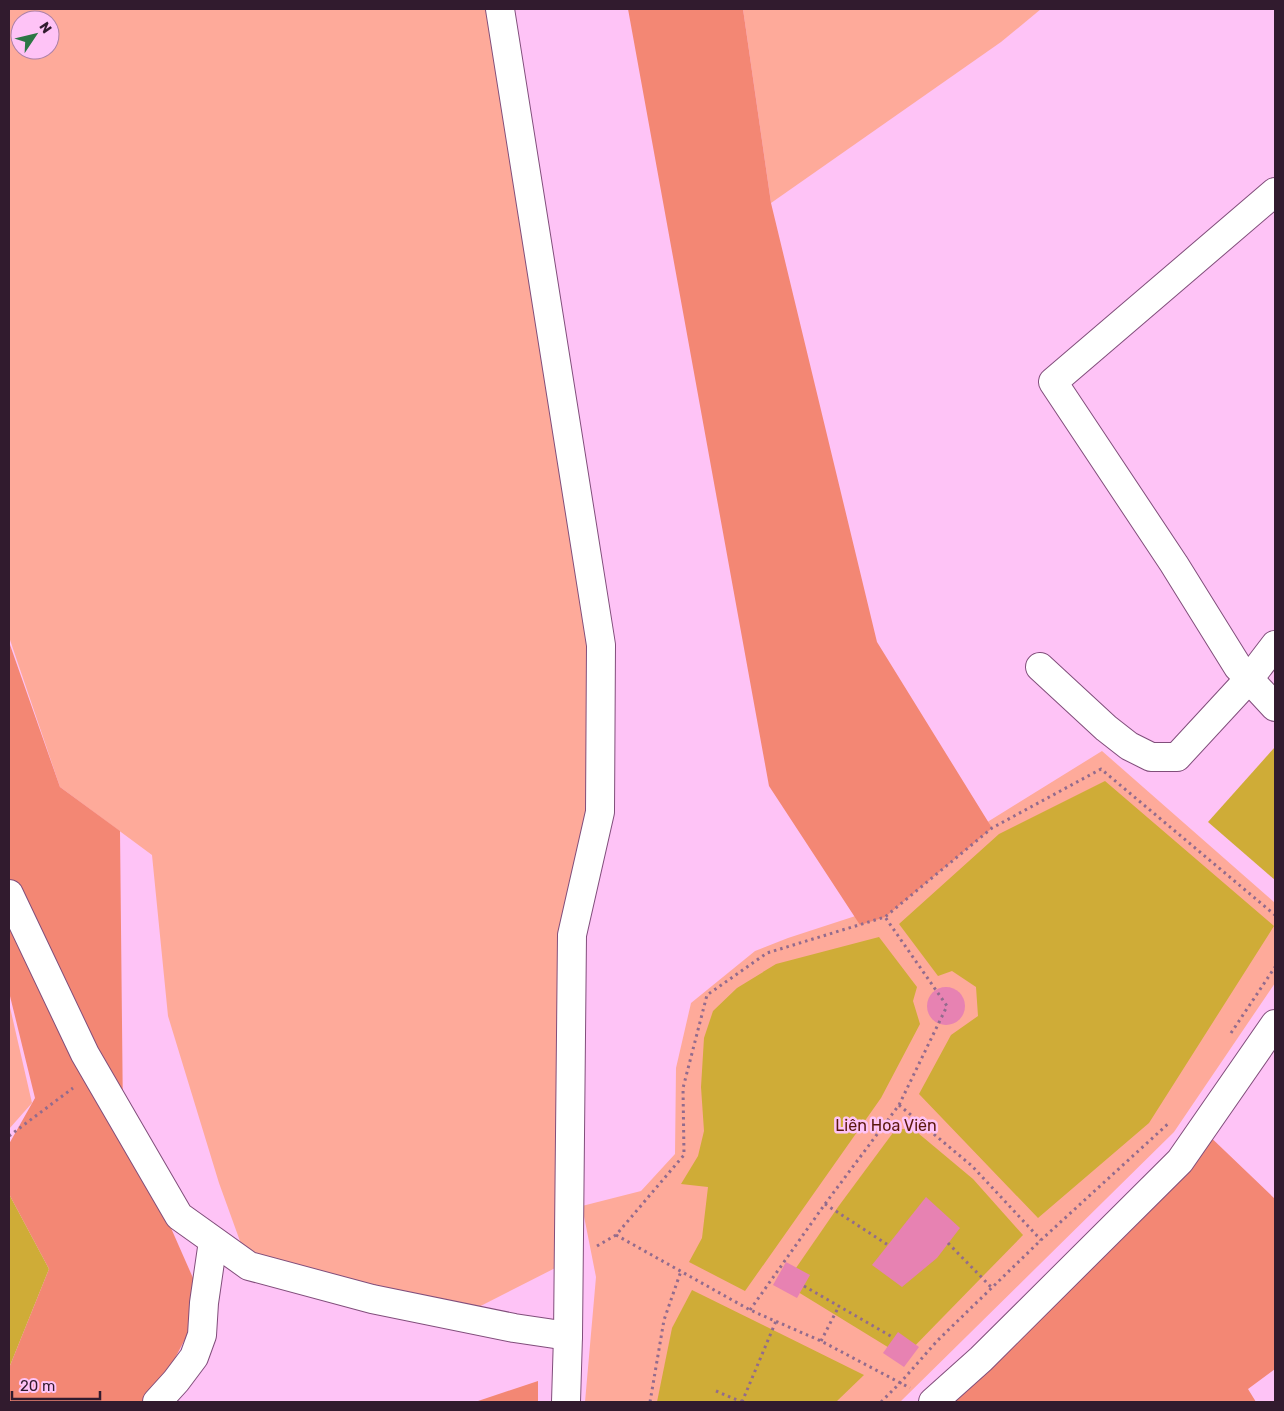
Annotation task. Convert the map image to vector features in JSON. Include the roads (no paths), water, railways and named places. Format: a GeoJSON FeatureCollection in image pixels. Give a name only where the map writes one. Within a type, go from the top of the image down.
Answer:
{"type":"FeatureCollection","features":[{"type":"Feature","properties":{"kind":"street"},"geometry":{"type":"LineString","coordinates":[[500,9],[601,645],[600,812],[572,935],[566,1402]]}},
{"type":"Feature","properties":{"kind":"street"},"geometry":{"type":"LineString","coordinates":[[1275,192],[1053,382],[1174,564],[1238,667],[1275,707]]}},
{"type":"Feature","properties":{"kind":"street"},"geometry":{"type":"LineString","coordinates":[[1040,667],[1106,728],[1129,746],[1151,757],[1177,757],[1249,679],[1275,645]]}},
{"type":"Feature","properties":{"kind":"street"},"geometry":{"type":"LineString","coordinates":[[9,894],[85,1054],[179,1216],[249,1266],[372,1299],[514,1328],[568,1336]]}},
{"type":"Feature","properties":{"kind":"street"},"geometry":{"type":"LineString","coordinates":[[933,1402],[981,1360],[1180,1161],[1275,1024]]}},
{"type":"Feature","properties":{"kind":"street"},"geometry":{"type":"LineString","coordinates":[[157,1402],[194,1357],[202,1334],[204,1304],[213,1241]]}},
{"type":"Feature","properties":{"kind":"park label","name":"Liên Hoa Viên"},"geometry":{"type":"Point","coordinates":[886,1125]}}]}
